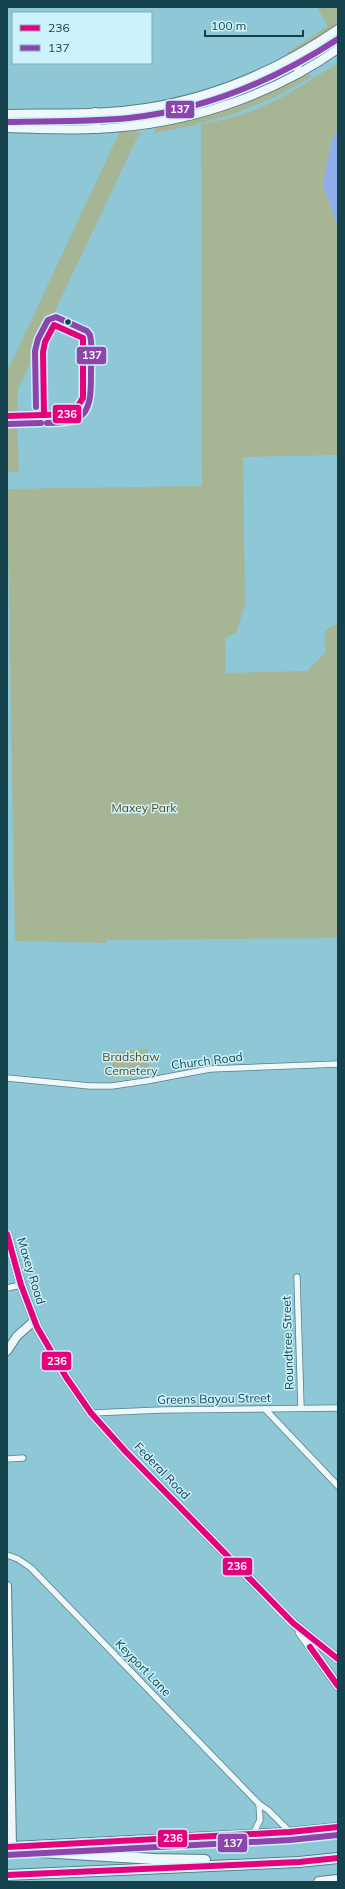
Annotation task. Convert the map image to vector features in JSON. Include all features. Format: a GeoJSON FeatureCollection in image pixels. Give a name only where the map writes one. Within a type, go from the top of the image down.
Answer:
{"type":"FeatureCollection","features":[{"type":"Feature","properties":{"kind":"highway"},"geometry":{"type":"LineString","coordinates":[[9,1848],[155,1859],[299,1862]]}},
{"type":"Feature","properties":{"kind":"highway"},"geometry":{"type":"LineString","coordinates":[[7,1875],[299,1862],[338,1858]]}},
{"type":"Feature","properties":{"kind":"highway"},"geometry":{"type":"LineString","coordinates":[[319,1882],[338,1880]]}},
{"type":"Feature","properties":{"kind":"main road"},"geometry":{"type":"LineString","coordinates":[[7,114],[96,112],[146,108],[186,100],[231,86],[264,72],[292,58],[338,29]]}},
{"type":"Feature","properties":{"kind":"main road"},"geometry":{"type":"LineString","coordinates":[[7,128],[96,129],[149,124],[191,115],[238,101],[272,87],[300,73],[338,49]]}},
{"type":"Feature","properties":{"kind":"main road"},"geometry":{"type":"LineString","coordinates":[[292,58],[300,73]]}},
{"type":"Feature","properties":{"kind":"main road"},"geometry":{"type":"LineString","coordinates":[[146,108],[149,124]]}},
{"type":"Feature","properties":{"kind":"main road"},"geometry":{"type":"LineString","coordinates":[[96,112],[96,129]]}},
{"type":"Feature","properties":{"kind":"main road","name":"Maxey Road"},"geometry":{"type":"LineString","coordinates":[[7,1234],[21,1285],[34,1320],[17,1336],[7,1351]]}},
{"type":"Feature","properties":{"kind":"main road","name":"Federal Road"},"geometry":{"type":"LineString","coordinates":[[34,1320],[66,1377],[91,1413],[126,1452],[293,1623],[338,1659]]}},
{"type":"Feature","properties":{"kind":"main road"},"geometry":{"type":"LineString","coordinates":[[7,1586],[9,1848],[290,1832],[338,1827]]}},
{"type":"Feature","properties":{"kind":"main road","name":"Federal Road"},"geometry":{"type":"LineString","coordinates":[[293,1623],[338,1686]]}},
{"type":"Feature","properties":{"kind":"main road"},"geometry":{"type":"LineString","coordinates":[[330,1676],[338,1668]]}},
{"type":"Feature","properties":{"kind":"street","name":"Church Road"},"geometry":{"type":"LineString","coordinates":[[7,1078],[90,1086],[112,1086],[217,1068],[338,1064]]}},
{"type":"Feature","properties":{"kind":"street","name":"Roundtree Street"},"geometry":{"type":"LineString","coordinates":[[297,1277],[301,1408]]}},
{"type":"Feature","properties":{"kind":"street"},"geometry":{"type":"LineString","coordinates":[[7,1288],[21,1285]]}},
{"type":"Feature","properties":{"kind":"street","name":"Greens Bayou Street"},"geometry":{"type":"LineString","coordinates":[[91,1413],[162,1410],[338,1408]]}},
{"type":"Feature","properties":{"kind":"street"},"geometry":{"type":"LineString","coordinates":[[265,1409],[338,1486]]}},
{"type":"Feature","properties":{"kind":"street"},"geometry":{"type":"LineString","coordinates":[[7,1459],[23,1458]]}},
{"type":"Feature","properties":{"kind":"street","name":"Keyport Lane"},"geometry":{"type":"LineString","coordinates":[[7,1555],[18,1559],[31,1568],[259,1804],[268,1810],[290,1832]]}},
{"type":"Feature","properties":{"kind":"street"},"geometry":{"type":"LineString","coordinates":[[253,1834],[260,1820],[259,1804]]}},
{"type":"Feature","properties":{"kind":"green space"},"geometry":{"type":"Polygon","coordinates":[[[317,7],[338,7],[338,25],[325,35],[289,57],[287,53],[328,26],[317,7]]]}},
{"type":"Feature","properties":{"kind":"green space","name":"Maxey Park"},"geometry":{"type":"Polygon","coordinates":[[[338,63],[338,130],[332,140],[323,184],[338,227],[338,455],[243,457],[245,605],[236,633],[225,638],[226,673],[307,671],[325,653],[325,631],[334,625],[338,625],[338,938],[107,940],[105,943],[15,941],[7,489],[202,486],[201,124],[248,113],[275,101],[338,63]]]}},
{"type":"Feature","properties":{"kind":"green space"},"geometry":{"type":"Polygon","coordinates":[[[309,73],[312,77],[275,97],[237,113],[191,126],[154,133],[156,127],[191,120],[233,107],[264,95],[309,73]]]}},
{"type":"Feature","properties":{"kind":"green space"},"geometry":{"type":"Polygon","coordinates":[[[120,131],[138,131],[143,135],[138,136],[18,389],[17,413],[7,413],[7,372],[120,131]]]}},
{"type":"Feature","properties":{"kind":"green space"},"geometry":{"type":"Polygon","coordinates":[[[7,420],[17,420],[19,472],[8,472],[7,420]]]}},
{"type":"Feature","properties":{"kind":"green space","name":"Bradshaw Cemetery"},"geometry":{"type":"Polygon","coordinates":[[[148,1049],[149,1072],[133,1077],[112,1077],[111,1052],[148,1049]]]}},
{"type":"Feature","properties":{"kind":"water"},"geometry":{"type":"Polygon","coordinates":[[[338,130],[338,227],[323,184],[332,140],[338,130]]]}},
{"type":"Feature","properties":{"kind":"transit line","name":"137"},"geometry":{"type":"LineString","coordinates":[[7,122],[84,121],[129,118],[185,108],[238,91],[264,80],[289,68],[338,39]]}},
{"type":"Feature","properties":{"kind":"transit line","name":"137"},"geometry":{"type":"LineString","coordinates":[[36,407],[35,351],[38,339],[48,320],[56,317],[87,331],[90,335],[92,349],[91,386],[88,405],[85,412],[72,420],[47,423]]}},
{"type":"Feature","properties":{"kind":"transit line","name":"236"},"geometry":{"type":"LineString","coordinates":[[54,325],[83,338],[83,398],[76,409],[68,414],[44,415],[43,352],[45,342],[54,325]]}},
{"type":"Feature","properties":{"kind":"transit line","name":"236"},"geometry":{"type":"LineString","coordinates":[[7,416],[44,415]]}},
{"type":"Feature","properties":{"kind":"transit line","name":"137"},"geometry":{"type":"LineString","coordinates":[[7,424],[41,423]]}},
{"type":"Feature","properties":{"kind":"transit line","name":"236"},"geometry":{"type":"LineString","coordinates":[[7,1234],[21,1285],[37,1327],[66,1377],[91,1413],[126,1452],[293,1623],[338,1659]]}},
{"type":"Feature","properties":{"kind":"transit line","name":"236"},"geometry":{"type":"LineString","coordinates":[[310,1647],[338,1686]]}},
{"type":"Feature","properties":{"kind":"transit line","name":"236"},"geometry":{"type":"LineString","coordinates":[[7,1847],[290,1832],[338,1827]]}},
{"type":"Feature","properties":{"kind":"transit line","name":"137"},"geometry":{"type":"LineString","coordinates":[[7,1855],[290,1840],[338,1835]]}},
{"type":"Feature","properties":{"kind":"transit line","name":"236"},"geometry":{"type":"LineString","coordinates":[[7,1875],[299,1862],[338,1858]]}}]}
